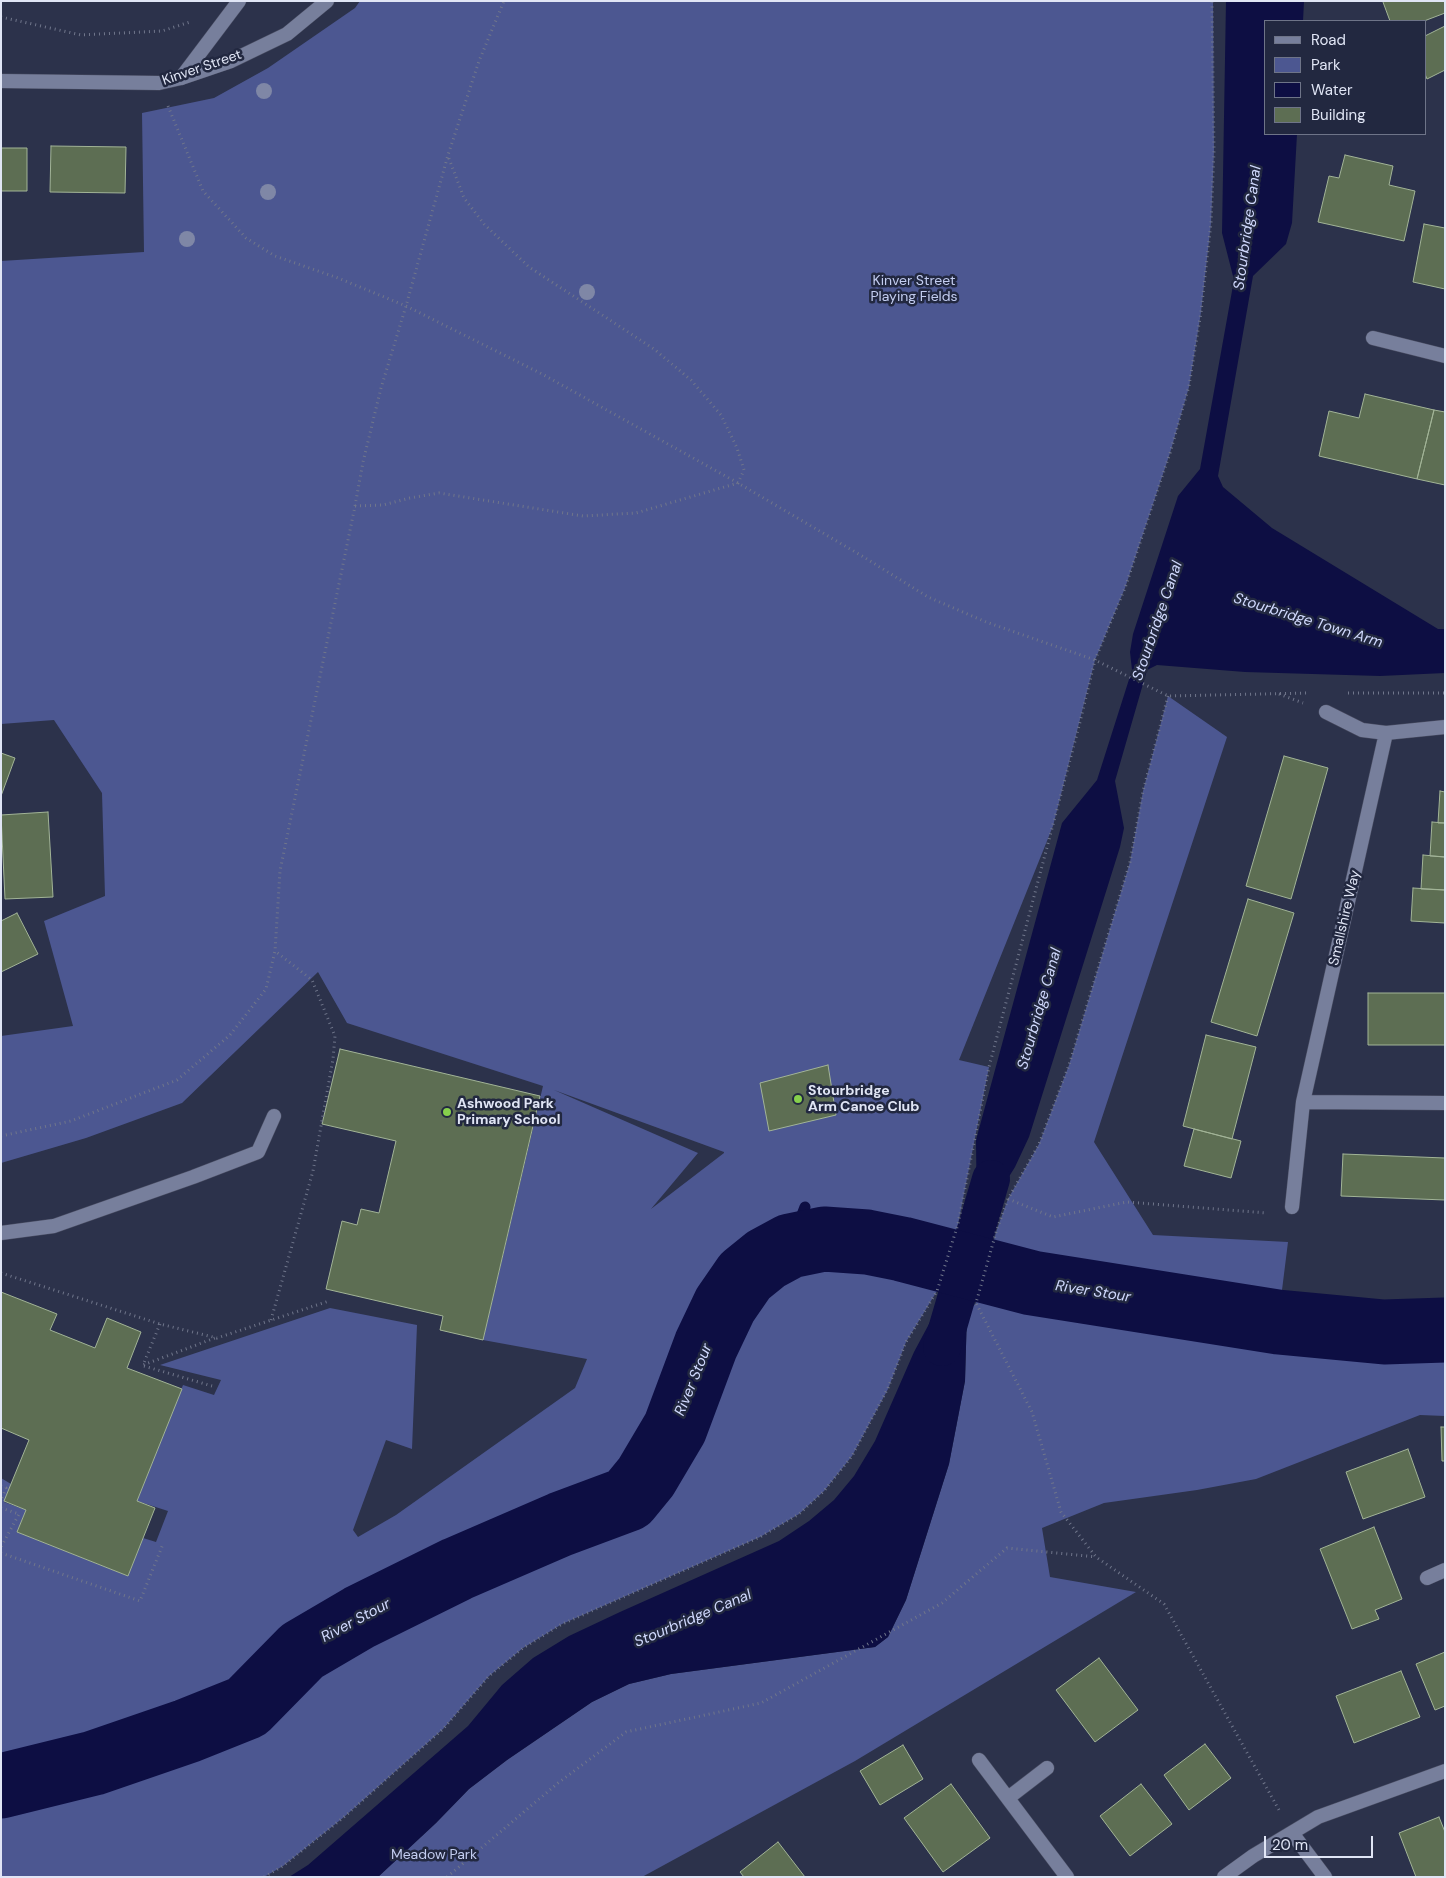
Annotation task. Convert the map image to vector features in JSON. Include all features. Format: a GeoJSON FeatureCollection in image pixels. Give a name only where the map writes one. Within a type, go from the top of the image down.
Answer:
{"type":"FeatureCollection","features":[{"type":"Feature","properties":{"kind":"street","name":"Kinver Street"},"geometry":{"type":"LineString","coordinates":[[1,81],[159,83],[181,78],[231,61],[287,34],[327,1]]}},
{"type":"Feature","properties":{"kind":"street"},"geometry":{"type":"LineString","coordinates":[[181,78],[236,5]]}},
{"type":"Feature","properties":{"kind":"street"},"geometry":{"type":"LineString","coordinates":[[1373,338],[1445,356]]}},
{"type":"Feature","properties":{"kind":"street"},"geometry":{"type":"LineString","coordinates":[[1326,712],[1362,730],[1386,734],[1445,727]]}},
{"type":"Feature","properties":{"kind":"street","name":"Smallshire Way"},"geometry":{"type":"LineString","coordinates":[[1292,1207],[1303,1102],[1386,734]]}},
{"type":"Feature","properties":{"kind":"street"},"geometry":{"type":"LineString","coordinates":[[1303,1102],[1445,1103]]}},
{"type":"Feature","properties":{"kind":"street"},"geometry":{"type":"LineString","coordinates":[[1,1233],[54,1226],[258,1152],[274,1116]]}},
{"type":"Feature","properties":{"kind":"street"},"geometry":{"type":"LineString","coordinates":[[1427,1578],[1445,1570]]}},
{"type":"Feature","properties":{"kind":"street"},"geometry":{"type":"LineString","coordinates":[[978,1760],[1067,1877]]}},
{"type":"Feature","properties":{"kind":"street"},"geometry":{"type":"LineString","coordinates":[[1008,1798],[1047,1768]]}},
{"type":"Feature","properties":{"kind":"street"},"geometry":{"type":"LineString","coordinates":[[1224,1877],[1252,1856],[1318,1817],[1445,1771]]}},
{"type":"Feature","properties":{"kind":"street"},"geometry":{"type":"LineString","coordinates":[[1292,1833],[1324,1877]]}},
{"type":"Feature","properties":{"kind":"path"},"geometry":{"type":"LineString","coordinates":[[1,1136],[71,1120],[177,1080],[230,1035],[266,989],[275,951],[280,871],[363,462],[376,407],[448,155],[480,61],[504,1]]}},
{"type":"Feature","properties":{"kind":"path"},"geometry":{"type":"LineString","coordinates":[[264,1877],[283,1866],[344,1818],[443,1730],[488,1676],[523,1648],[562,1624],[760,1537],[799,1514],[824,1491],[852,1456],[888,1388],[906,1342],[937,1291],[958,1224],[989,1067],[1095,660],[1125,588],[1170,453],[1188,386],[1201,312],[1210,223],[1214,151],[1212,1]]}},
{"type":"Feature","properties":{"kind":"path"},"geometry":{"type":"LineString","coordinates":[[1,17],[81,35],[162,30],[236,5]]}},
{"type":"Feature","properties":{"kind":"path"},"geometry":{"type":"LineString","coordinates":[[159,83],[203,191],[246,238],[275,256],[338,278],[406,306],[542,374],[738,483],[928,597],[986,622],[1095,660],[1168,696],[1143,791],[1130,862],[1069,1065],[1039,1144],[1008,1199],[997,1229],[976,1303],[1032,1412],[1062,1512],[1096,1557],[1164,1604],[1292,1833]]}},
{"type":"Feature","properties":{"kind":"path"},"geometry":{"type":"LineString","coordinates":[[355,506],[383,505],[439,493],[583,516],[636,513],[738,483],[744,470],[737,448],[721,415],[691,380],[654,349],[529,267],[484,224],[464,198],[448,155]]}},
{"type":"Feature","properties":{"kind":"path"},"geometry":{"type":"LineString","coordinates":[[271,1320],[313,1171],[335,1036],[312,980],[275,951]]}},
{"type":"Feature","properties":{"kind":"path"},"geometry":{"type":"LineString","coordinates":[[1008,1199],[1053,1217],[1127,1202],[1270,1213],[1292,1207]]}},
{"type":"Feature","properties":{"kind":"path"},"geometry":{"type":"LineString","coordinates":[[1,1273],[160,1324],[217,1338]]}},
{"type":"Feature","properties":{"kind":"path"},"geometry":{"type":"LineString","coordinates":[[143,1366],[217,1338],[329,1301]]}},
{"type":"Feature","properties":{"kind":"path"},"geometry":{"type":"LineString","coordinates":[[143,1366],[160,1324]]}},
{"type":"Feature","properties":{"kind":"path"},"geometry":{"type":"LineString","coordinates":[[143,1366],[212,1386]]}},
{"type":"Feature","properties":{"kind":"path"},"geometry":{"type":"LineString","coordinates":[[1,1486],[6,1488],[1,1500]]}},
{"type":"Feature","properties":{"kind":"path"},"geometry":{"type":"LineString","coordinates":[[1,1508],[19,1514],[1,1547]]}},
{"type":"Feature","properties":{"kind":"path"},"geometry":{"type":"LineString","coordinates":[[1,1553],[140,1601],[163,1544]]}},
{"type":"Feature","properties":{"kind":"path"},"geometry":{"type":"LineString","coordinates":[[447,1877],[558,1783],[626,1732],[761,1703],[942,1603],[1007,1548],[1096,1557]]}},
{"type":"Feature","properties":{"kind":"green space","name":"Kinver Street Playing Fields"},"geometry":{"type":"Polygon","coordinates":[[[360,1],[1213,1],[1214,151],[1211,223],[1201,312],[1189,387],[1170,453],[1125,588],[1095,660],[1053,826],[959,1060],[989,1067],[958,1224],[937,1291],[906,1342],[888,1389],[852,1456],[824,1491],[799,1514],[760,1537],[562,1624],[523,1648],[489,1676],[443,1729],[344,1817],[283,1866],[264,1877],[1,1877],[1,1478],[11,1484],[4,1502],[26,1510],[17,1532],[128,1576],[143,1538],[156,1542],[168,1511],[137,1501],[183,1385],[214,1395],[221,1380],[160,1365],[330,1308],[417,1325],[412,1449],[386,1440],[353,1530],[358,1537],[396,1515],[575,1388],[587,1359],[483,1340],[543,1086],[347,1023],[318,972],[182,1103],[86,1138],[1,1163],[1,1036],[73,1026],[44,921],[105,896],[102,793],[54,720],[1,724],[1,261],[144,252],[142,113],[214,98],[268,68],[355,8],[360,1]],[[554,1090],[698,1153],[651,1209],[724,1152],[554,1090]]]}},
{"type":"Feature","properties":{"kind":"green space","name":"Meadow Park"},"geometry":{"type":"Polygon","coordinates":[[[1168,696],[1227,737],[1094,1142],[1153,1235],[1288,1242],[1278,1322],[1384,1332],[1445,1330],[1445,1416],[1420,1415],[1256,1479],[1197,1490],[1104,1503],[1042,1528],[1050,1577],[1136,1592],[855,1761],[642,1877],[378,1877],[436,1823],[469,1789],[507,1760],[592,1702],[629,1684],[671,1674],[875,1647],[888,1637],[906,1600],[949,1464],[965,1381],[967,1312],[976,1303],[997,1229],[1008,1199],[1039,1144],[1069,1065],[1130,862],[1143,791],[1168,696]]]}},
{"type":"Feature","properties":{"kind":"water"},"geometry":{"type":"Polygon","coordinates":[[[1226,1],[1304,1],[1303,20],[1264,20],[1264,135],[1297,135],[1292,223],[1286,244],[1253,276],[1218,476],[1223,487],[1272,528],[1438,629],[1445,629],[1445,673],[1380,676],[1245,672],[1157,665],[1147,670],[1115,781],[1124,828],[1120,847],[1029,1137],[1015,1167],[977,1228],[976,1140],[1062,823],[1097,780],[1132,670],[1130,652],[1133,634],[1178,496],[1200,469],[1234,280],[1222,233],[1226,1]]]}},
{"type":"Feature","properties":{"kind":"water","name":"Stourbridge Canal"},"geometry":{"type":"Polygon","coordinates":[[[955,1298],[967,1312],[965,1381],[949,1464],[906,1600],[888,1637],[875,1647],[671,1674],[629,1684],[592,1702],[507,1760],[469,1789],[436,1823],[378,1877],[289,1877],[308,1865],[468,1726],[502,1685],[533,1658],[569,1636],[779,1541],[809,1521],[834,1500],[854,1476],[875,1441],[914,1352],[937,1309],[955,1298]]]}},
{"type":"Feature","properties":{"kind":"building"},"geometry":{"type":"Polygon","coordinates":[[[1445,1],[1445,13],[1426,20],[1390,20],[1383,2],[1445,1]]]}},
{"type":"Feature","properties":{"kind":"building"},"geometry":{"type":"Polygon","coordinates":[[[1445,26],[1445,70],[1427,79],[1426,76],[1426,36],[1445,26]]]}},
{"type":"Feature","properties":{"kind":"building"},"geometry":{"type":"Polygon","coordinates":[[[51,146],[126,147],[125,193],[50,192],[51,146]]]}},
{"type":"Feature","properties":{"kind":"building"},"geometry":{"type":"Polygon","coordinates":[[[1,148],[27,148],[27,191],[1,191],[1,148]]]}},
{"type":"Feature","properties":{"kind":"building"},"geometry":{"type":"Polygon","coordinates":[[[1345,155],[1393,166],[1389,185],[1415,191],[1404,241],[1318,222],[1329,176],[1339,178],[1345,155]]]}},
{"type":"Feature","properties":{"kind":"building"},"geometry":{"type":"Polygon","coordinates":[[[1424,224],[1445,228],[1445,289],[1413,282],[1424,224]]]}},
{"type":"Feature","properties":{"kind":"building"},"geometry":{"type":"Polygon","coordinates":[[[1365,394],[1434,410],[1417,479],[1319,456],[1329,411],[1359,418],[1365,394]]]}},
{"type":"Feature","properties":{"kind":"building"},"geometry":{"type":"Polygon","coordinates":[[[1434,410],[1445,412],[1445,485],[1417,479],[1434,410]]]}},
{"type":"Feature","properties":{"kind":"building"},"geometry":{"type":"Polygon","coordinates":[[[1,753],[15,758],[1,796],[1,753]]]}},
{"type":"Feature","properties":{"kind":"building"},"geometry":{"type":"Polygon","coordinates":[[[1284,756],[1328,768],[1291,899],[1246,886],[1284,756]]]}},
{"type":"Feature","properties":{"kind":"building"},"geometry":{"type":"Polygon","coordinates":[[[1440,791],[1445,792],[1445,823],[1438,823],[1440,791]]]}},
{"type":"Feature","properties":{"kind":"building"},"geometry":{"type":"Polygon","coordinates":[[[48,812],[53,897],[5,899],[1,815],[48,812]]]}},
{"type":"Feature","properties":{"kind":"building"},"geometry":{"type":"Polygon","coordinates":[[[1432,822],[1445,823],[1445,857],[1430,856],[1432,822]]]}},
{"type":"Feature","properties":{"kind":"building"},"geometry":{"type":"Polygon","coordinates":[[[1423,855],[1445,857],[1445,890],[1421,889],[1423,855]]]}},
{"type":"Feature","properties":{"kind":"building"},"geometry":{"type":"Polygon","coordinates":[[[1413,888],[1445,890],[1445,923],[1411,921],[1413,888]]]}},
{"type":"Feature","properties":{"kind":"building"},"geometry":{"type":"Polygon","coordinates":[[[1248,899],[1294,913],[1257,1036],[1211,1022],[1248,899]]]}},
{"type":"Feature","properties":{"kind":"building"},"geometry":{"type":"Polygon","coordinates":[[[17,913],[38,954],[1,972],[1,921],[17,913]]]}},
{"type":"Feature","properties":{"kind":"building"},"geometry":{"type":"Polygon","coordinates":[[[1368,993],[1445,993],[1445,1045],[1368,1045],[1368,993]]]}},
{"type":"Feature","properties":{"kind":"building"},"geometry":{"type":"Polygon","coordinates":[[[1206,1035],[1256,1047],[1232,1139],[1183,1126],[1206,1035]]]}},
{"type":"Feature","properties":{"kind":"building"},"geometry":{"type":"Polygon","coordinates":[[[340,1049],[540,1096],[483,1340],[440,1330],[443,1316],[326,1289],[342,1221],[357,1225],[361,1209],[379,1213],[396,1141],[322,1124],[340,1049]]]}},
{"type":"Feature","properties":{"kind":"building","name":"Stourbridge Arm Canoe Club"},"geometry":{"type":"Polygon","coordinates":[[[828,1065],[836,1115],[769,1131],[760,1083],[828,1065]]]}},
{"type":"Feature","properties":{"kind":"building"},"geometry":{"type":"Polygon","coordinates":[[[1194,1129],[1241,1141],[1231,1178],[1184,1166],[1194,1129]]]}},
{"type":"Feature","properties":{"kind":"building"},"geometry":{"type":"Polygon","coordinates":[[[1343,1154],[1445,1158],[1445,1200],[1341,1196],[1343,1154]]]}},
{"type":"Feature","properties":{"kind":"building"},"geometry":{"type":"Polygon","coordinates":[[[1,1292],[57,1314],[50,1330],[95,1348],[107,1318],[141,1332],[127,1368],[182,1389],[137,1501],[155,1508],[128,1576],[17,1532],[26,1510],[4,1501],[29,1440],[1,1428],[1,1292]]]}},
{"type":"Feature","properties":{"kind":"building"},"geometry":{"type":"Polygon","coordinates":[[[1441,1427],[1445,1427],[1445,1461],[1442,1461],[1441,1427]]]}},
{"type":"Feature","properties":{"kind":"building"},"geometry":{"type":"Polygon","coordinates":[[[1408,1449],[1425,1497],[1363,1519],[1346,1472],[1408,1449]]]}},
{"type":"Feature","properties":{"kind":"building"},"geometry":{"type":"Polygon","coordinates":[[[1374,1527],[1402,1599],[1375,1610],[1379,1619],[1352,1629],[1320,1549],[1374,1527]]]}},
{"type":"Feature","properties":{"kind":"building"},"geometry":{"type":"Polygon","coordinates":[[[1445,1652],[1445,1706],[1435,1710],[1416,1664],[1445,1652]]]}},
{"type":"Feature","properties":{"kind":"building"},"geometry":{"type":"Polygon","coordinates":[[[1099,1658],[1138,1710],[1095,1742],[1056,1690],[1099,1658]]]}},
{"type":"Feature","properties":{"kind":"building"},"geometry":{"type":"Polygon","coordinates":[[[1401,1671],[1420,1717],[1354,1743],[1336,1696],[1401,1671]]]}},
{"type":"Feature","properties":{"kind":"building"},"geometry":{"type":"Polygon","coordinates":[[[1205,1744],[1231,1778],[1189,1810],[1164,1775],[1205,1744]]]}},
{"type":"Feature","properties":{"kind":"building"},"geometry":{"type":"Polygon","coordinates":[[[903,1745],[923,1779],[880,1805],[860,1771],[903,1745]]]}},
{"type":"Feature","properties":{"kind":"building"},"geometry":{"type":"Polygon","coordinates":[[[951,1784],[990,1838],[943,1872],[904,1818],[951,1784]]]}},
{"type":"Feature","properties":{"kind":"building"},"geometry":{"type":"Polygon","coordinates":[[[1141,1784],[1172,1824],[1130,1856],[1100,1816],[1141,1784]]]}},
{"type":"Feature","properties":{"kind":"building"},"geometry":{"type":"Polygon","coordinates":[[[1439,1817],[1445,1832],[1445,1877],[1416,1877],[1399,1833],[1439,1817]]]}},
{"type":"Feature","properties":{"kind":"building"},"geometry":{"type":"Polygon","coordinates":[[[778,1842],[805,1877],[744,1877],[740,1872],[778,1842]]]}},
{"type":"Feature","properties":{"kind":"waterway","name":"River Stour"},"geometry":{"type":"LineString","coordinates":[[942,1347],[991,1179]]}},
{"type":"Feature","properties":{"kind":"waterway"},"geometry":{"type":"LineString","coordinates":[[790,1246],[805,1207]]}},
{"type":"Feature","properties":{"kind":"waterway","name":"River Stour"},"geometry":{"type":"LineString","coordinates":[[1,1786],[94,1763],[187,1731],[247,1707],[302,1651],[360,1617],[457,1569],[561,1524],[628,1499],[646,1477],[675,1428],[706,1345],[725,1305],[745,1276],[766,1259],[790,1246],[824,1239],[867,1242],[902,1249],[1032,1283],[1278,1322],[1384,1332],[1445,1330]]}},
{"type":"Feature","properties":{"kind":"place","name":"Stourbridge Arm Canoe Club"},"geometry":{"type":"Point","coordinates":[798,1099]}},
{"type":"Feature","properties":{"kind":"place","name":"Ashwood Park Primary School"},"geometry":{"type":"Point","coordinates":[447,1112]}},
{"type":"Feature","properties":{"kind":"water label","name":"Stourbridge Town Arm"},"geometry":{"type":"Point","coordinates":[1308,621]}}]}
